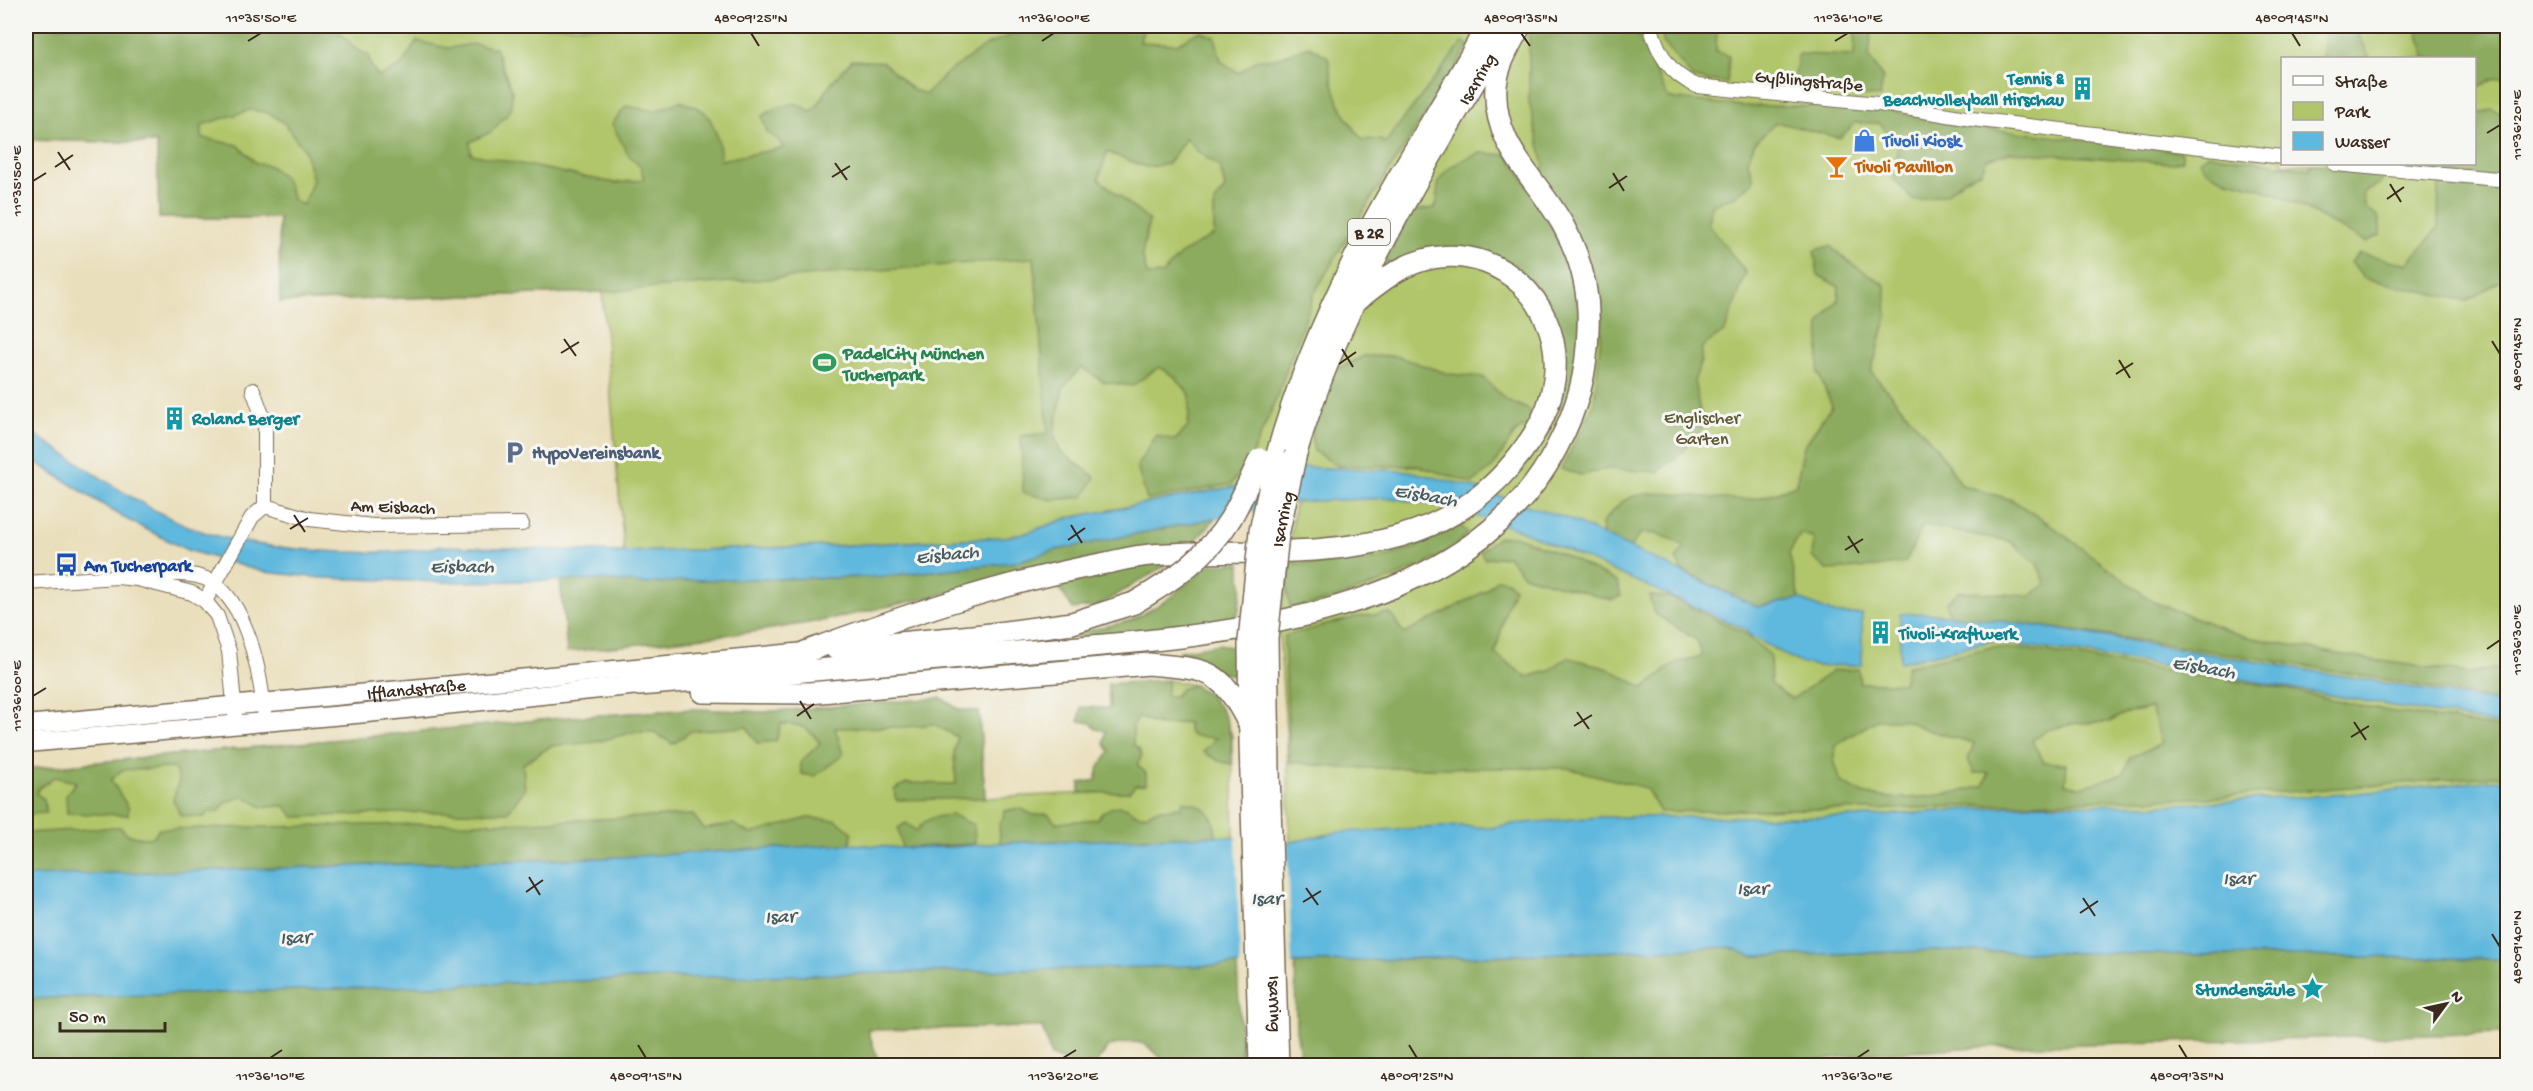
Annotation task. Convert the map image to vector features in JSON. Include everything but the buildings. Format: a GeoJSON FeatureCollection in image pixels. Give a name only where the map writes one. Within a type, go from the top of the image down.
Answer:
{"type":"FeatureCollection","features":[{"type":"Feature","properties":{"kind":"highway","name":"Isarring"},"geometry":{"type":"LineString","coordinates":[[1269,1058],[1256,738],[1260,531],[1284,428],[1315,343],[1375,219],[1487,26]]}},
{"type":"Feature","properties":{"kind":"highway","name":"Isarring"},"geometry":{"type":"LineString","coordinates":[[1277,457],[1317,386],[1352,304],[1390,227],[1508,26]]}},
{"type":"Feature","properties":{"kind":"highway"},"geometry":{"type":"LineString","coordinates":[[639,685],[1198,636],[1305,616],[1354,603],[1405,583],[1445,561],[1482,535],[1518,506],[1548,466],[1572,418],[1584,381],[1588,329],[1588,296],[1580,263],[1564,226],[1520,166],[1505,138],[1497,114],[1496,84],[1502,60],[1520,26]]}},
{"type":"Feature","properties":{"kind":"highway"},"geometry":{"type":"LineString","coordinates":[[805,652],[864,630],[1053,573],[1148,555],[1334,549],[1383,541],[1447,519],[1486,491],[1522,454],[1544,420],[1556,376],[1555,349],[1547,320],[1534,298],[1515,278],[1491,263],[1463,255],[1434,257],[1404,267],[1352,304]]}},
{"type":"Feature","properties":{"kind":"highway"},"geometry":{"type":"LineString","coordinates":[[805,652],[983,635],[1072,623],[1134,603],[1179,574],[1217,538],[1277,457]]}},
{"type":"Feature","properties":{"kind":"highway"},"geometry":{"type":"LineString","coordinates":[[639,685],[694,692],[809,693],[1149,664],[1202,671],[1223,685],[1239,703],[1256,738]]}},
{"type":"Feature","properties":{"kind":"main road","name":"Ifflandstraße"},"geometry":{"type":"LineString","coordinates":[[26,725],[805,652]]}},
{"type":"Feature","properties":{"kind":"main road","name":"Ifflandstraße"},"geometry":{"type":"LineString","coordinates":[[26,743],[236,725],[639,685]]}},
{"type":"Feature","properties":{"kind":"street","name":"Gyßlingstraße"},"geometry":{"type":"LineString","coordinates":[[1650,26],[1655,41],[1671,70],[1681,79],[1697,86],[1888,105],[1972,119],[2281,157]]}},
{"type":"Feature","properties":{"kind":"street"},"geometry":{"type":"LineString","coordinates":[[2346,165],[2508,180]]}},
{"type":"Feature","properties":{"kind":"street"},"geometry":{"type":"LineString","coordinates":[[205,600],[252,517],[265,506],[265,423],[253,390]]}},
{"type":"Feature","properties":{"kind":"street","name":"Am Eisbach"},"geometry":{"type":"LineString","coordinates":[[265,506],[309,519],[373,526],[522,524]]}},
{"type":"Feature","properties":{"kind":"street"},"geometry":{"type":"LineString","coordinates":[[137,579],[168,574],[199,576],[215,584],[227,596],[249,637],[255,655],[265,722]]}},
{"type":"Feature","properties":{"kind":"street"},"geometry":{"type":"LineString","coordinates":[[26,583],[117,577],[137,579],[192,594],[205,600],[217,616],[229,651],[236,725]]}},
{"type":"Feature","properties":{"kind":"green space","name":"Englischer Garten"},"geometry":{"type":"Polygon","coordinates":[[[26,26],[2507,26],[2507,795],[1290,846],[1287,742],[1279,636],[1295,502],[1232,487],[1068,518],[1024,534],[1004,537],[832,546],[624,552],[602,292],[280,302],[279,218],[159,218],[157,143],[26,140],[26,26]]]}},
{"type":"Feature","properties":{"kind":"green space"},"geometry":{"type":"Polygon","coordinates":[[[26,26],[335,26],[354,48],[368,55],[372,68],[379,77],[401,66],[417,41],[448,48],[474,44],[495,48],[512,91],[511,110],[491,132],[470,142],[471,154],[615,183],[643,180],[642,168],[629,156],[612,124],[626,106],[655,111],[680,101],[701,109],[714,127],[720,160],[784,148],[767,132],[762,116],[776,108],[795,103],[811,111],[818,105],[831,83],[852,60],[883,62],[913,90],[926,94],[949,71],[987,45],[1032,26],[1144,26],[1140,42],[1177,44],[1200,31],[1215,37],[1221,61],[1239,73],[1258,59],[1275,59],[1309,46],[1328,57],[1338,101],[1354,129],[1362,139],[1381,140],[1385,143],[1463,42],[1469,46],[1350,232],[1314,294],[1275,402],[1251,457],[1231,484],[1147,500],[1137,466],[1156,435],[1175,440],[1188,427],[1190,395],[1175,377],[1159,367],[1132,386],[1104,382],[1081,367],[1063,388],[1054,434],[1060,451],[1095,477],[1084,497],[1052,500],[1023,493],[1021,436],[1048,433],[1034,258],[602,292],[280,302],[279,218],[159,218],[157,143],[26,140],[26,26]],[[250,110],[202,125],[202,138],[238,145],[256,163],[270,166],[285,178],[294,201],[303,205],[313,180],[305,151],[284,123],[269,113],[250,110]],[[1186,138],[1168,164],[1146,167],[1107,152],[1099,179],[1149,221],[1142,255],[1147,275],[1162,274],[1183,252],[1214,235],[1214,203],[1225,188],[1220,167],[1199,153],[1186,138]]]}},
{"type":"Feature","properties":{"kind":"green space"},"geometry":{"type":"Polygon","coordinates":[[[1529,26],[1634,26],[1668,98],[1742,106],[1818,106],[1883,110],[1981,128],[2181,152],[2183,160],[2173,163],[2010,152],[1987,159],[1981,172],[1965,179],[1946,194],[1914,201],[1893,178],[1897,165],[1897,143],[1879,123],[1855,123],[1840,138],[1776,122],[1754,144],[1748,161],[1754,180],[1737,195],[1711,206],[1708,224],[1746,273],[1725,331],[1702,347],[1701,361],[1694,381],[1703,427],[1683,451],[1658,472],[1608,469],[1581,475],[1561,469],[1594,405],[1602,322],[1598,281],[1580,244],[1539,175],[1544,165],[1529,102],[1529,26]]]}},
{"type":"Feature","properties":{"kind":"green space"},"geometry":{"type":"Polygon","coordinates":[[[1662,26],[1717,26],[1716,52],[1729,56],[1727,83],[1693,78],[1663,42],[1662,26]]]}},
{"type":"Feature","properties":{"kind":"green space"},"geometry":{"type":"Polygon","coordinates":[[[1855,26],[1872,26],[1869,57],[1883,79],[1880,97],[1793,91],[1798,54],[1854,56],[1855,26]]]}},
{"type":"Feature","properties":{"kind":"green space"},"geometry":{"type":"Polygon","coordinates":[[[2325,26],[2359,26],[2358,33],[2370,57],[2323,57],[2325,26]]]}},
{"type":"Feature","properties":{"kind":"green space"},"geometry":{"type":"Polygon","coordinates":[[[2418,26],[2507,26],[2507,77],[2492,79],[2476,89],[2476,57],[2426,57],[2418,35],[2418,26]]]}},
{"type":"Feature","properties":{"kind":"green space"},"geometry":{"type":"Polygon","coordinates":[[[2492,109],[2507,117],[2507,277],[2467,301],[2363,278],[2351,262],[2359,253],[2407,264],[2438,228],[2439,183],[2434,165],[2476,165],[2476,115],[2492,109]]]}},
{"type":"Feature","properties":{"kind":"green space"},"geometry":{"type":"Polygon","coordinates":[[[1479,153],[1508,155],[1549,223],[1570,272],[1580,324],[1580,350],[1569,409],[1554,409],[1562,349],[1494,258],[1391,266],[1385,260],[1412,211],[1434,208],[1438,199],[1438,185],[1444,173],[1455,164],[1479,153]]]}},
{"type":"Feature","properties":{"kind":"green space"},"geometry":{"type":"Polygon","coordinates":[[[2208,154],[2309,169],[2311,165],[2390,165],[2381,183],[2363,193],[2366,209],[2378,216],[2381,235],[2366,242],[2284,198],[2216,176],[2199,160],[2208,154]]]}},
{"type":"Feature","properties":{"kind":"green space"},"geometry":{"type":"Polygon","coordinates":[[[1830,246],[1849,262],[1885,285],[1887,316],[1871,372],[1936,447],[1962,485],[2012,500],[2048,523],[2154,602],[2243,636],[2359,658],[2469,673],[2507,667],[2507,702],[2368,676],[2229,654],[1949,615],[1946,603],[1959,591],[2030,596],[2046,584],[2037,564],[2009,541],[1923,525],[1906,562],[1876,567],[1827,570],[1812,557],[1814,538],[1801,533],[1789,553],[1799,599],[1757,607],[1681,570],[1676,559],[1685,546],[1674,540],[1658,534],[1640,534],[1630,548],[1603,535],[1602,523],[1614,509],[1629,498],[1641,495],[1673,494],[1727,499],[1757,498],[1796,485],[1804,446],[1832,406],[1818,373],[1820,323],[1838,300],[1839,287],[1818,275],[1814,250],[1830,246]]]}},
{"type":"Feature","properties":{"kind":"green space"},"geometry":{"type":"Polygon","coordinates":[[[1364,356],[1395,356],[1449,374],[1483,377],[1505,399],[1529,410],[1532,422],[1515,433],[1493,467],[1472,483],[1418,466],[1338,466],[1314,451],[1311,435],[1331,372],[1364,356]]]}},
{"type":"Feature","properties":{"kind":"green space"},"geometry":{"type":"Polygon","coordinates":[[[1216,518],[1189,548],[1165,566],[1098,606],[1073,609],[1048,571],[827,620],[752,632],[567,652],[560,580],[601,580],[646,584],[692,580],[876,577],[1015,562],[1056,550],[1216,518]]]}},
{"type":"Feature","properties":{"kind":"green space"},"geometry":{"type":"Polygon","coordinates":[[[1460,525],[1468,533],[1441,555],[1428,562],[1356,591],[1318,603],[1290,607],[1287,591],[1290,563],[1337,563],[1384,557],[1414,548],[1460,525]]]}},
{"type":"Feature","properties":{"kind":"green space"},"geometry":{"type":"Polygon","coordinates":[[[1514,536],[1564,555],[1617,582],[1621,596],[1611,600],[1523,575],[1508,556],[1485,559],[1480,552],[1498,537],[1514,536]]]}},
{"type":"Feature","properties":{"kind":"green space"},"geometry":{"type":"Polygon","coordinates":[[[1240,563],[1242,587],[1238,614],[1230,619],[1119,636],[1080,640],[1074,637],[1075,634],[1132,620],[1164,602],[1211,564],[1240,563]]]}},
{"type":"Feature","properties":{"kind":"green space"},"geometry":{"type":"Polygon","coordinates":[[[1497,579],[1507,581],[1514,588],[1495,654],[1527,677],[1549,671],[1567,657],[1609,669],[1644,688],[1675,663],[1702,656],[1698,641],[1654,613],[1649,596],[1669,597],[1743,632],[1770,655],[1771,684],[1792,699],[1833,671],[1858,669],[1860,683],[1903,683],[1907,666],[1992,647],[2039,651],[2277,687],[2376,709],[2500,728],[2507,732],[2507,775],[2207,798],[2097,800],[1872,810],[1660,812],[1646,788],[1567,768],[1341,768],[1290,762],[1284,636],[1356,617],[1390,613],[1404,634],[1485,591],[1497,579]],[[2151,708],[2123,714],[2110,722],[2078,723],[2047,730],[2032,741],[2044,762],[2067,764],[2065,784],[2081,787],[2123,774],[2130,757],[2162,744],[2151,708]],[[1877,720],[1835,745],[1834,760],[1841,782],[1866,794],[1895,798],[1940,795],[1983,786],[1989,773],[1974,773],[1968,760],[1974,743],[1927,730],[1905,720],[1877,720]]]}},
{"type":"Feature","properties":{"kind":"green space"},"geometry":{"type":"Polygon","coordinates":[[[1220,644],[1236,649],[1233,675],[1217,672],[1180,658],[1179,651],[1220,644]]]}},
{"type":"Feature","properties":{"kind":"green space"},"geometry":{"type":"Polygon","coordinates":[[[1168,680],[1194,685],[1208,694],[1222,712],[1232,735],[1234,837],[902,848],[850,844],[601,858],[26,876],[26,769],[572,717],[695,709],[763,712],[941,698],[958,709],[979,712],[985,798],[1113,792],[1108,684],[1168,680]]]}},
{"type":"Feature","properties":{"kind":"green space"},"geometry":{"type":"Polygon","coordinates":[[[1168,680],[1166,696],[1175,696],[1181,689],[1194,685],[1221,709],[1229,728],[1232,764],[1219,761],[1203,752],[1216,738],[1192,736],[1185,722],[1161,725],[1139,717],[1133,725],[1133,745],[1142,755],[1137,765],[1146,773],[1146,784],[1135,785],[1129,792],[1079,793],[1080,783],[1096,780],[1099,766],[1110,752],[1104,743],[1106,731],[1096,729],[1091,723],[1079,721],[1081,707],[1110,708],[1108,684],[1168,680]]]}},
{"type":"Feature","properties":{"kind":"green space"},"geometry":{"type":"Polygon","coordinates":[[[941,698],[958,709],[979,712],[985,798],[896,800],[894,790],[906,783],[956,784],[954,753],[957,737],[934,724],[905,727],[835,728],[843,755],[815,776],[802,774],[800,763],[820,743],[804,727],[781,724],[776,741],[757,743],[747,727],[691,731],[673,744],[654,732],[634,732],[596,742],[551,746],[523,764],[525,789],[508,812],[426,812],[294,817],[285,806],[262,807],[244,796],[226,802],[219,811],[207,813],[204,817],[181,816],[173,800],[179,780],[174,768],[122,770],[111,780],[128,807],[128,815],[67,813],[66,794],[76,782],[54,777],[38,789],[36,794],[44,799],[46,813],[26,814],[26,769],[572,717],[695,709],[763,712],[941,698]]]}},
{"type":"Feature","properties":{"kind":"green space"},"geometry":{"type":"Polygon","coordinates":[[[1183,801],[1198,805],[1207,811],[1213,821],[1216,836],[1000,843],[999,822],[1003,819],[1004,811],[1020,808],[1033,815],[1048,814],[1056,823],[1097,819],[1103,812],[1116,806],[1125,807],[1136,814],[1144,815],[1159,809],[1181,808],[1183,801]]]}},
{"type":"Feature","properties":{"kind":"green space"},"geometry":{"type":"Polygon","coordinates":[[[693,815],[704,829],[733,824],[751,834],[808,818],[836,820],[852,832],[850,844],[601,858],[26,876],[26,833],[120,827],[131,836],[143,838],[153,837],[159,829],[529,822],[693,815]]]}},
{"type":"Feature","properties":{"kind":"green space"},"geometry":{"type":"Polygon","coordinates":[[[952,815],[974,825],[975,844],[902,848],[898,828],[906,823],[917,831],[928,820],[952,815]]]}},
{"type":"Feature","properties":{"kind":"green space"},"geometry":{"type":"Polygon","coordinates":[[[1730,947],[1751,956],[1935,951],[2507,959],[2507,1033],[1979,1047],[1877,1053],[1766,1066],[1302,1065],[1296,1030],[1295,963],[1730,947]]]}},
{"type":"Feature","properties":{"kind":"green space"},"geometry":{"type":"Polygon","coordinates":[[[1237,965],[1242,1065],[1166,1065],[1148,1046],[1128,1042],[1109,1046],[1095,1065],[1073,1065],[1051,1056],[1042,1027],[868,1030],[880,1066],[26,1065],[26,999],[666,978],[1237,965]]]}},
{"type":"Feature","properties":{"kind":"water","name":"Eisbach"},"geometry":{"type":"Polygon","coordinates":[[[26,429],[131,497],[198,530],[252,543],[319,551],[386,552],[441,546],[624,552],[832,546],[1004,537],[1024,534],[1068,518],[1232,487],[1301,467],[1409,471],[1469,486],[1566,518],[1757,607],[1799,599],[1836,614],[1862,614],[1862,665],[1818,666],[1800,663],[1749,635],[1745,629],[1520,530],[1447,507],[1391,498],[1295,502],[1056,550],[1015,562],[876,577],[692,580],[646,584],[601,580],[443,582],[322,578],[263,572],[187,550],[124,518],[26,456],[26,429]]]}},
{"type":"Feature","properties":{"kind":"water","name":"Eisbach"},"geometry":{"type":"Polygon","coordinates":[[[1922,613],[2072,631],[2501,703],[2507,705],[2507,729],[2500,725],[2161,665],[1991,641],[1900,662],[1900,614],[1922,613]]]}},
{"type":"Feature","properties":{"kind":"water","name":"Isar"},"geometry":{"type":"Polygon","coordinates":[[[2508,779],[2507,959],[1935,951],[1751,956],[1730,947],[1237,965],[666,978],[26,999],[26,876],[601,858],[850,844],[902,848],[952,847],[1000,843],[1216,836],[1287,843],[1339,832],[1463,826],[1491,828],[1600,817],[1858,817],[2038,804],[2163,805],[2348,794],[2508,779]]]}},
{"type":"Feature","properties":{"kind":"pier"},"geometry":{"type":"Polygon","coordinates":[[[1236,834],[1287,840],[1292,966],[1240,968],[1236,834]]]}},
{"type":"Feature","properties":{"kind":"place","name":"Tennis & Beachvolleyball Hirschau"},"geometry":{"type":"Point","coordinates":[2082,88]}},
{"type":"Feature","properties":{"kind":"place","name":"Tivoli Kiosk"},"geometry":{"type":"Point","coordinates":[1865,140]}},
{"type":"Feature","properties":{"kind":"place","name":"Tivoli Pavillon"},"geometry":{"type":"Point","coordinates":[1837,166]}},
{"type":"Feature","properties":{"kind":"place","name":"PadelCity München Tucherpark"},"geometry":{"type":"Point","coordinates":[825,363]}},
{"type":"Feature","properties":{"kind":"place","name":"Roland Berger"},"geometry":{"type":"Point","coordinates":[174,418]}},
{"type":"Feature","properties":{"kind":"place","name":"HypoVereinsbank"},"geometry":{"type":"Point","coordinates":[514,452]}},
{"type":"Feature","properties":{"kind":"place","name":"Am Tucherpark"},"geometry":{"type":"Point","coordinates":[66,565]}},
{"type":"Feature","properties":{"kind":"place","name":"Tivoli-Kraftwerk"},"geometry":{"type":"Point","coordinates":[1881,633]}},
{"type":"Feature","properties":{"kind":"place","name":"Stundensäule"},"geometry":{"type":"Point","coordinates":[2313,989]}}]}
